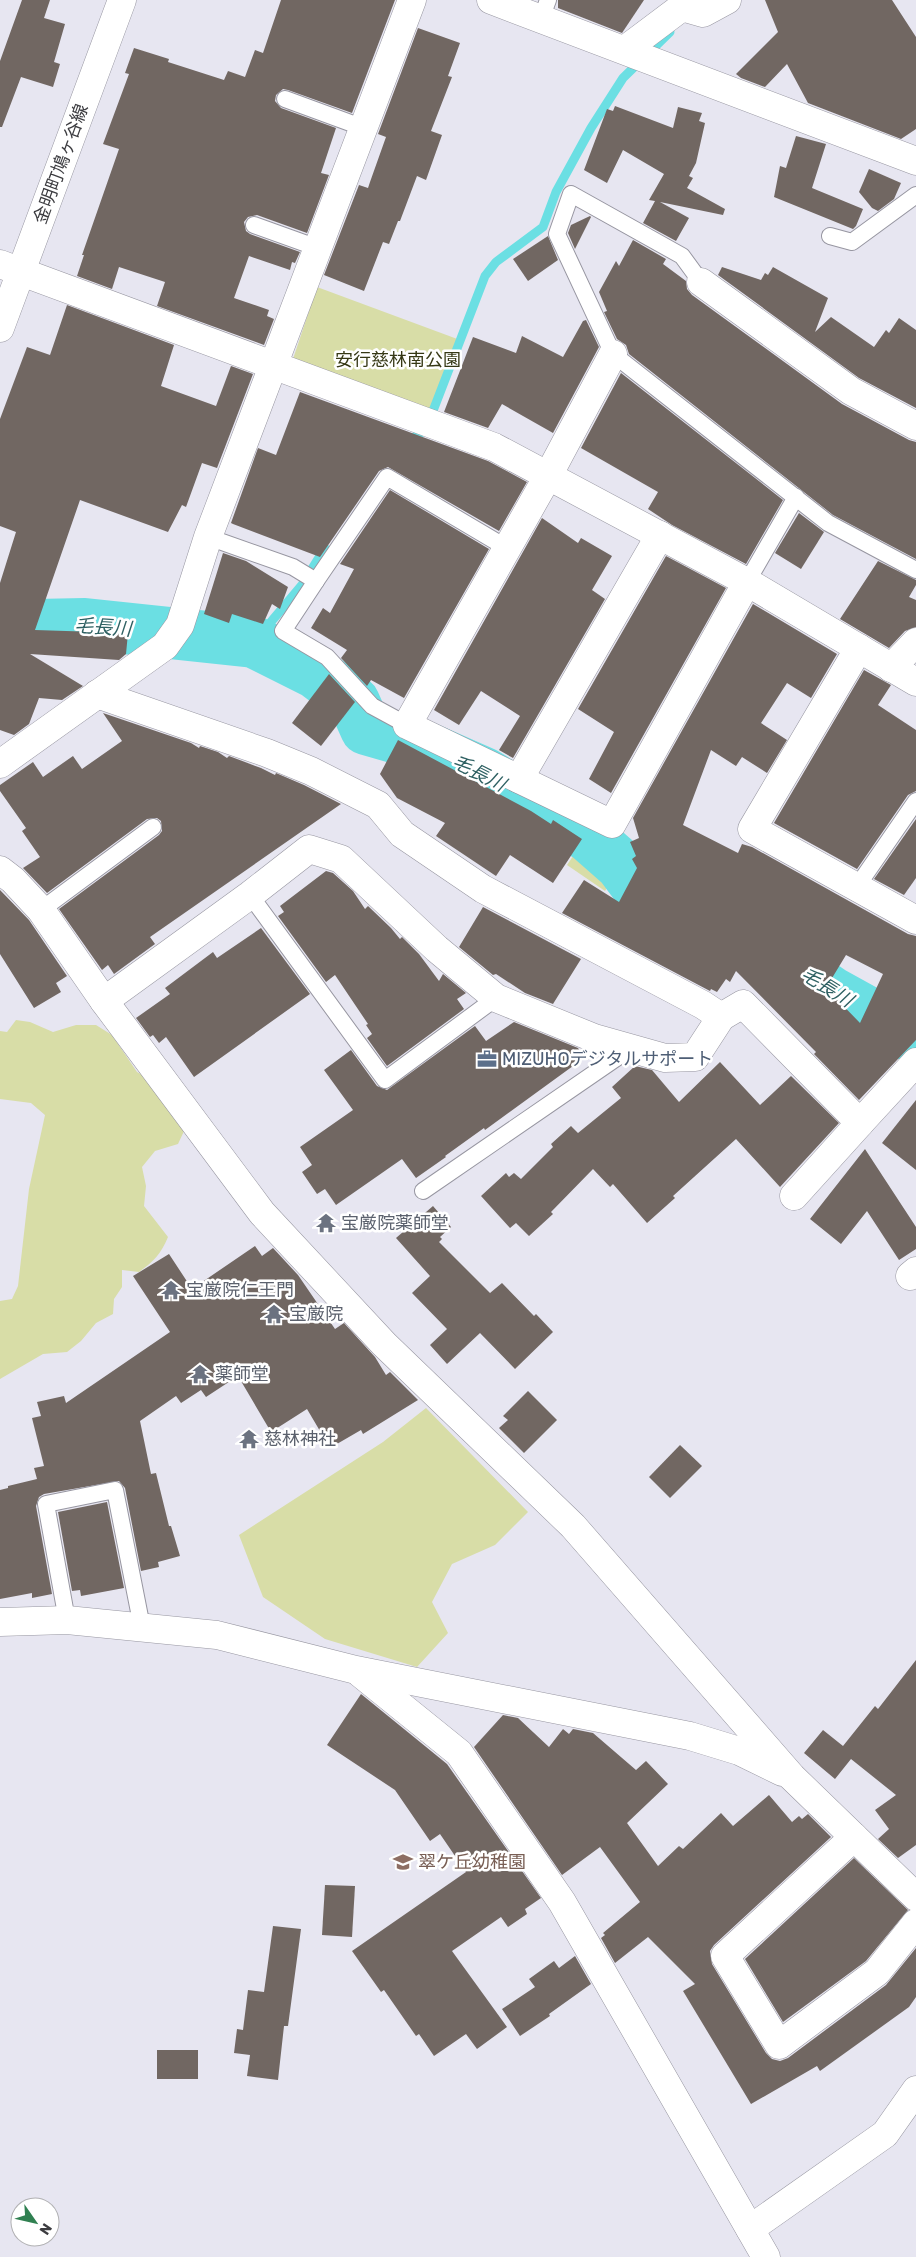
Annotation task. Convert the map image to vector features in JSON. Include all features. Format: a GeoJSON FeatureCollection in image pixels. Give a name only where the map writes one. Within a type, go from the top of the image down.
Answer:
{"type":"FeatureCollection","features":[{"type":"Feature","properties":{"kind":"street","name":"金明町鳩ヶ谷線"},"geometry":{"type":"LineString","coordinates":[[0,328],[11,268],[122,0]]}},
{"type":"Feature","properties":{"kind":"street"},"geometry":{"type":"LineString","coordinates":[[0,764],[165,646],[180,625],[208,537],[412,0]]}},
{"type":"Feature","properties":{"kind":"street"},"geometry":{"type":"LineString","coordinates":[[491,0],[545,9],[626,50],[916,161]]}},
{"type":"Feature","properties":{"kind":"street"},"geometry":{"type":"LineString","coordinates":[[626,50],[684,4],[703,13],[727,0]]}},
{"type":"Feature","properties":{"kind":"street"},"geometry":{"type":"LineString","coordinates":[[11,268],[494,447],[748,582],[916,682]]}},
{"type":"Feature","properties":{"kind":"street"},"geometry":{"type":"LineString","coordinates":[[700,282],[851,390],[916,426]]}},
{"type":"Feature","properties":{"kind":"street"},"geometry":{"type":"LineString","coordinates":[[613,354],[548,476],[407,725],[612,824],[748,582]]}},
{"type":"Feature","properties":{"kind":"street"},"geometry":{"type":"LineString","coordinates":[[519,779],[660,535]]}},
{"type":"Feature","properties":{"kind":"street"},"geometry":{"type":"LineString","coordinates":[[891,668],[916,642]]}},
{"type":"Feature","properties":{"kind":"street"},"geometry":{"type":"LineString","coordinates":[[859,648],[752,829],[916,920]]}},
{"type":"Feature","properties":{"kind":"street"},"geometry":{"type":"LineString","coordinates":[[97,694],[267,753],[378,805],[402,834],[483,889],[703,1005],[720,1017]]}},
{"type":"Feature","properties":{"kind":"street"},"geometry":{"type":"LineString","coordinates":[[104,1001],[250,895],[309,849],[341,860],[437,949],[496,998],[594,1038],[665,1058],[695,1057],[720,1017],[743,1004],[860,1123]]}},
{"type":"Feature","properties":{"kind":"street"},"geometry":{"type":"LineString","coordinates":[[0,870],[13,880],[41,910],[104,1001],[262,1213],[384,1344],[573,1526],[792,1777],[916,1897]]}},
{"type":"Feature","properties":{"kind":"street"},"geometry":{"type":"LineString","coordinates":[[794,1196],[916,1062]]}},
{"type":"Feature","properties":{"kind":"street"},"geometry":{"type":"LineString","coordinates":[[0,1622],[67,1620],[217,1635],[356,1670],[690,1736],[739,1751],[792,1777]]}},
{"type":"Feature","properties":{"kind":"street"},"geometry":{"type":"LineString","coordinates":[[356,1670],[459,1753],[562,1902],[766,2257]]}},
{"type":"Feature","properties":{"kind":"street"},"geometry":{"type":"LineString","coordinates":[[854,1837],[725,1956],[779,2045],[877,1972],[916,1923]]}},
{"type":"Feature","properties":{"kind":"street"},"geometry":{"type":"LineString","coordinates":[[750,2229],[884,2134],[916,2090]]}},
{"type":"Feature","properties":{"kind":"lane"},"geometry":{"type":"LineString","coordinates":[[285,99],[364,128]]}},
{"type":"Feature","properties":{"kind":"lane"},"geometry":{"type":"LineString","coordinates":[[700,282],[682,256],[571,194],[557,234],[613,354],[828,523],[916,570]]}},
{"type":"Feature","properties":{"kind":"lane"},"geometry":{"type":"LineString","coordinates":[[830,236],[852,242],[916,195]]}},
{"type":"Feature","properties":{"kind":"lane"},"geometry":{"type":"LineString","coordinates":[[254,225],[318,248]]}},
{"type":"Feature","properties":{"kind":"lane"},"geometry":{"type":"LineString","coordinates":[[407,725],[372,706],[327,657],[283,631],[387,476],[507,548]]}},
{"type":"Feature","properties":{"kind":"lane"},"geometry":{"type":"LineString","coordinates":[[748,582],[796,497]]}},
{"type":"Feature","properties":{"kind":"lane"},"geometry":{"type":"LineString","coordinates":[[208,537],[293,567],[316,581]]}},
{"type":"Feature","properties":{"kind":"lane"},"geometry":{"type":"LineString","coordinates":[[856,888],[916,800]]}},
{"type":"Feature","properties":{"kind":"lane"},"geometry":{"type":"LineString","coordinates":[[41,910],[152,827]]}},
{"type":"Feature","properties":{"kind":"lane"},"geometry":{"type":"LineString","coordinates":[[250,895],[386,1080],[496,998]]}},
{"type":"Feature","properties":{"kind":"lane"},"geometry":{"type":"LineString","coordinates":[[422,1191],[631,1048]]}},
{"type":"Feature","properties":{"kind":"lane"},"geometry":{"type":"LineString","coordinates":[[67,1620],[46,1504],[115,1490],[142,1627]]}},
{"type":"Feature","properties":{"kind":"green space","name":"安行慈林南公園"},"geometry":{"type":"Polygon","coordinates":[[[317,287],[460,340],[429,413],[292,362],[317,287]]]}},
{"type":"Feature","properties":{"kind":"green space"},"geometry":{"type":"Polygon","coordinates":[[[582,843],[597,854],[616,873],[605,891],[567,865],[582,843]]]}},
{"type":"Feature","properties":{"kind":"green space"},"geometry":{"type":"Polygon","coordinates":[[[16,1020],[30,1022],[53,1032],[76,1025],[96,1025],[112,1035],[137,1072],[155,1082],[185,1129],[178,1144],[155,1151],[142,1167],[146,1186],[144,1206],[168,1237],[159,1253],[139,1272],[122,1270],[122,1287],[114,1299],[113,1314],[96,1323],[81,1341],[67,1352],[43,1354],[0,1379],[0,1301],[12,1299],[18,1286],[29,1189],[45,1115],[31,1103],[0,1099],[0,1031],[7,1032],[16,1020]]]}},
{"type":"Feature","properties":{"kind":"green space"},"geometry":{"type":"Polygon","coordinates":[[[426,1408],[528,1512],[495,1545],[452,1564],[432,1602],[448,1633],[417,1667],[325,1639],[263,1597],[239,1535],[383,1442],[426,1408]]]}},
{"type":"Feature","properties":{"kind":"building"},"geometry":{"type":"Polygon","coordinates":[[[22,0],[50,0],[44,18],[65,24],[54,62],[60,64],[53,87],[21,77],[2,127],[0,127],[0,61],[22,0]]]}},
{"type":"Feature","properties":{"kind":"building"},"geometry":{"type":"Polygon","coordinates":[[[281,0],[395,0],[352,113],[288,90],[283,89],[276,95],[275,101],[281,108],[336,128],[321,173],[329,175],[307,233],[257,215],[248,217],[244,222],[246,231],[250,234],[300,252],[295,263],[292,262],[290,270],[249,256],[234,298],[269,310],[267,316],[274,319],[264,345],[157,306],[165,282],[119,267],[112,289],[77,276],[84,255],[82,255],[119,149],[103,144],[129,74],[125,73],[134,48],[169,59],[168,62],[224,80],[228,71],[245,77],[255,50],[263,53],[281,0]]]}},
{"type":"Feature","properties":{"kind":"building"},"geometry":{"type":"Polygon","coordinates":[[[558,0],[644,0],[622,33],[558,8],[558,0]]]}},
{"type":"Feature","properties":{"kind":"building"},"geometry":{"type":"Polygon","coordinates":[[[765,0],[892,0],[916,37],[916,129],[901,139],[808,103],[787,64],[765,87],[741,78],[736,74],[778,32],[765,0]]]}},
{"type":"Feature","properties":{"kind":"building"},"geometry":{"type":"Polygon","coordinates":[[[418,28],[460,43],[448,76],[452,77],[431,131],[442,135],[426,180],[417,176],[400,221],[398,221],[389,244],[383,242],[364,291],[324,275],[359,185],[368,188],[386,137],[378,134],[418,28]]]}},
{"type":"Feature","properties":{"kind":"building"},"geometry":{"type":"Polygon","coordinates":[[[615,106],[673,128],[678,107],[702,113],[699,121],[705,123],[696,163],[689,176],[693,178],[687,188],[725,209],[723,215],[660,202],[689,218],[676,241],[643,223],[655,201],[649,200],[664,174],[623,150],[607,183],[584,170],[607,109],[613,111],[615,106]]]}},
{"type":"Feature","properties":{"kind":"building"},"geometry":{"type":"Polygon","coordinates":[[[796,136],[826,144],[812,188],[863,209],[853,229],[774,197],[780,166],[786,168],[796,136]]]}},
{"type":"Feature","properties":{"kind":"building"},"geometry":{"type":"Polygon","coordinates":[[[869,169],[901,183],[894,199],[878,211],[872,208],[859,192],[869,169]]]}},
{"type":"Feature","properties":{"kind":"building"},"geometry":{"type":"Polygon","coordinates":[[[590,216],[575,249],[568,233],[571,225],[590,216]]]}},
{"type":"Feature","properties":{"kind":"building"},"geometry":{"type":"Polygon","coordinates":[[[548,236],[558,260],[528,281],[513,259],[548,236]]]}},
{"type":"Feature","properties":{"kind":"building"},"geometry":{"type":"Polygon","coordinates":[[[633,240],[666,259],[663,264],[686,281],[687,289],[692,295],[842,404],[916,442],[916,559],[833,515],[629,354],[626,345],[617,339],[604,312],[607,311],[599,292],[616,261],[619,266],[633,240]]]}},
{"type":"Feature","properties":{"kind":"building"},"geometry":{"type":"Polygon","coordinates":[[[722,267],[761,280],[765,273],[768,275],[773,267],[828,298],[815,332],[831,317],[874,347],[886,330],[889,333],[899,318],[916,330],[916,408],[859,378],[718,275],[722,267]]]}},
{"type":"Feature","properties":{"kind":"building"},"geometry":{"type":"Polygon","coordinates":[[[67,305],[174,345],[161,386],[216,406],[231,366],[253,374],[217,468],[202,463],[186,507],[182,505],[168,532],[80,500],[35,630],[128,633],[126,654],[119,660],[30,654],[83,686],[62,700],[39,698],[29,724],[14,735],[0,730],[0,583],[16,532],[0,526],[0,419],[27,347],[50,355],[67,305]]]}},
{"type":"Feature","properties":{"kind":"building"},"geometry":{"type":"Polygon","coordinates":[[[586,320],[599,347],[553,433],[502,404],[488,428],[444,412],[473,337],[516,353],[522,336],[563,357],[583,321],[586,320]]]}},
{"type":"Feature","properties":{"kind":"building"},"geometry":{"type":"Polygon","coordinates":[[[621,373],[783,500],[746,564],[672,525],[648,509],[658,492],[581,448],[621,373]]]}},
{"type":"Feature","properties":{"kind":"building"},"geometry":{"type":"Polygon","coordinates":[[[300,392],[488,461],[527,482],[499,531],[388,467],[379,471],[320,557],[231,523],[258,448],[276,455],[300,392]]]}},
{"type":"Feature","properties":{"kind":"building"},"geometry":{"type":"Polygon","coordinates":[[[390,490],[489,549],[404,698],[371,680],[367,686],[341,658],[347,650],[311,628],[323,608],[330,613],[354,569],[340,564],[390,490]]]}},
{"type":"Feature","properties":{"kind":"building"},"geometry":{"type":"Polygon","coordinates":[[[799,513],[824,532],[801,569],[775,553],[799,513]]]}},
{"type":"Feature","properties":{"kind":"building"},"geometry":{"type":"Polygon","coordinates":[[[542,518],[578,543],[581,538],[612,556],[592,590],[605,599],[513,758],[499,750],[520,716],[481,691],[459,725],[434,710],[542,518]]]}},
{"type":"Feature","properties":{"kind":"building"},"geometry":{"type":"Polygon","coordinates":[[[223,553],[246,561],[288,587],[280,609],[272,604],[263,624],[232,614],[229,623],[204,614],[223,553]]]}},
{"type":"Feature","properties":{"kind":"building"},"geometry":{"type":"Polygon","coordinates":[[[666,556],[726,588],[611,793],[589,779],[614,732],[578,709],[666,556]]]}},
{"type":"Feature","properties":{"kind":"building"},"geometry":{"type":"Polygon","coordinates":[[[878,561],[916,580],[916,585],[909,597],[916,600],[916,627],[905,631],[889,648],[840,619],[878,561]]]}},
{"type":"Feature","properties":{"kind":"building"},"geometry":{"type":"Polygon","coordinates":[[[753,604],[837,654],[811,698],[787,683],[761,723],[787,740],[767,773],[742,757],[736,766],[711,750],[683,825],[738,853],[742,844],[752,847],[908,934],[916,936],[916,1040],[859,1100],[814,1054],[816,1052],[736,971],[730,982],[726,979],[717,992],[711,989],[710,991],[562,913],[584,880],[619,902],[637,868],[632,859],[636,856],[630,842],[639,838],[633,818],[753,604]],[[846,955],[826,988],[860,1023],[883,974],[846,955]]]}},
{"type":"Feature","properties":{"kind":"building"},"geometry":{"type":"Polygon","coordinates":[[[864,670],[891,685],[878,705],[916,730],[916,791],[908,795],[857,869],[774,823],[864,670]]]}},
{"type":"Feature","properties":{"kind":"building"},"geometry":{"type":"Polygon","coordinates":[[[329,674],[355,702],[321,746],[292,723],[329,674]]]}},
{"type":"Feature","properties":{"kind":"building"},"geometry":{"type":"Polygon","coordinates":[[[103,713],[191,743],[199,748],[200,746],[218,752],[227,758],[229,756],[275,775],[276,773],[341,804],[150,937],[155,944],[114,974],[108,965],[102,970],[59,909],[159,835],[162,831],[161,821],[157,818],[147,819],[47,893],[23,868],[40,857],[22,831],[26,828],[0,791],[0,785],[33,762],[43,777],[73,756],[82,769],[122,741],[103,713]]]}},
{"type":"Feature","properties":{"kind":"building"},"geometry":{"type":"Polygon","coordinates":[[[398,740],[531,811],[551,824],[553,820],[582,839],[553,883],[510,855],[496,876],[436,836],[445,823],[397,798],[380,774],[398,740]]]}},
{"type":"Feature","properties":{"kind":"building"},"geometry":{"type":"Polygon","coordinates":[[[916,819],[916,878],[904,895],[874,879],[916,819]]]}},
{"type":"Feature","properties":{"kind":"building"},"geometry":{"type":"Polygon","coordinates":[[[326,871],[333,873],[353,891],[365,909],[368,906],[400,939],[402,937],[419,954],[439,981],[443,974],[466,993],[457,999],[464,1009],[387,1066],[367,1038],[372,1034],[366,1025],[368,1024],[335,975],[326,982],[278,916],[284,912],[280,906],[326,871]]]}},
{"type":"Feature","properties":{"kind":"building"},"geometry":{"type":"Polygon","coordinates":[[[0,890],[29,920],[67,976],[56,983],[61,992],[34,1008],[0,954],[0,890]]]}},
{"type":"Feature","properties":{"kind":"building"},"geometry":{"type":"Polygon","coordinates":[[[483,907],[581,959],[553,1004],[525,993],[496,974],[493,975],[459,947],[483,907]]]}},
{"type":"Feature","properties":{"kind":"building"},"geometry":{"type":"Polygon","coordinates":[[[261,928],[310,994],[194,1077],[166,1037],[159,1043],[153,1035],[150,1037],[136,1018],[170,994],[165,988],[213,952],[217,958],[261,928]]]}},
{"type":"Feature","properties":{"kind":"building"},"geometry":{"type":"Polygon","coordinates":[[[514,1022],[578,1048],[584,1058],[416,1178],[402,1159],[336,1205],[325,1189],[317,1194],[302,1172],[312,1165],[300,1147],[353,1110],[324,1070],[351,1050],[377,1086],[387,1090],[475,1026],[486,1041],[514,1022]]]}},
{"type":"Feature","properties":{"kind":"building"},"geometry":{"type":"Polygon","coordinates":[[[720,1062],[760,1105],[791,1076],[839,1123],[780,1187],[736,1139],[673,1196],[675,1198],[647,1223],[613,1184],[610,1187],[593,1169],[551,1212],[553,1214],[529,1236],[516,1223],[510,1228],[481,1196],[506,1173],[509,1177],[514,1173],[521,1179],[553,1147],[551,1144],[571,1126],[578,1133],[621,1098],[612,1087],[635,1066],[652,1070],[679,1102],[720,1062]]]}},
{"type":"Feature","properties":{"kind":"building"},"geometry":{"type":"Polygon","coordinates":[[[916,1100],[916,1170],[882,1143],[916,1100]]]}},
{"type":"Feature","properties":{"kind":"building"},"geometry":{"type":"Polygon","coordinates":[[[865,1149],[916,1227],[916,1249],[899,1260],[867,1211],[841,1244],[810,1219],[865,1149]]]}},
{"type":"Feature","properties":{"kind":"building"},"geometry":{"type":"Polygon","coordinates":[[[433,1206],[451,1227],[440,1237],[442,1239],[439,1242],[490,1293],[502,1283],[534,1316],[536,1314],[553,1332],[515,1369],[480,1333],[447,1364],[430,1345],[447,1329],[412,1293],[430,1276],[396,1238],[433,1206]]]}},
{"type":"Feature","properties":{"kind":"building"},"geometry":{"type":"Polygon","coordinates":[[[255,1246],[262,1256],[273,1248],[298,1275],[335,1329],[344,1323],[375,1357],[386,1375],[390,1372],[418,1400],[363,1434],[361,1430],[330,1448],[307,1409],[271,1432],[238,1376],[206,1397],[201,1390],[181,1403],[176,1396],[140,1421],[151,1474],[156,1473],[169,1526],[171,1526],[180,1556],[158,1562],[159,1567],[141,1571],[125,1488],[119,1481],[44,1494],[39,1497],[36,1506],[52,1594],[32,1598],[32,1593],[0,1599],[0,1490],[8,1488],[8,1486],[37,1479],[34,1468],[44,1466],[32,1418],[41,1416],[37,1402],[64,1396],[66,1403],[170,1332],[133,1276],[169,1254],[192,1289],[255,1246]]]}},
{"type":"Feature","properties":{"kind":"building"},"geometry":{"type":"Polygon","coordinates":[[[528,1391],[557,1420],[524,1453],[499,1428],[508,1420],[503,1416],[528,1391]]]}},
{"type":"Feature","properties":{"kind":"building"},"geometry":{"type":"Polygon","coordinates":[[[680,1445],[702,1466],[670,1498],[649,1477],[680,1445]]]}},
{"type":"Feature","properties":{"kind":"building"},"geometry":{"type":"Polygon","coordinates":[[[107,1502],[124,1588],[81,1596],[80,1590],[72,1591],[58,1512],[107,1502]]]}},
{"type":"Feature","properties":{"kind":"building"},"geometry":{"type":"Polygon","coordinates":[[[916,1660],[916,1845],[898,1858],[878,1839],[889,1829],[875,1810],[896,1795],[851,1759],[835,1779],[804,1753],[823,1730],[843,1746],[875,1706],[878,1709],[916,1660]]]}},
{"type":"Feature","properties":{"kind":"building"},"geometry":{"type":"Polygon","coordinates":[[[361,1694],[447,1764],[541,1898],[525,1909],[527,1914],[508,1927],[501,1917],[452,1951],[507,2027],[477,2049],[466,2034],[434,2056],[419,2034],[416,2036],[384,1990],[381,1992],[352,1951],[466,1872],[440,1834],[430,1841],[395,1790],[327,1745],[361,1694]]]}},
{"type":"Feature","properties":{"kind":"building"},"geometry":{"type":"Polygon","coordinates":[[[503,1715],[518,1718],[549,1747],[563,1729],[569,1734],[573,1729],[593,1733],[636,1770],[646,1761],[668,1784],[627,1823],[658,1866],[679,1846],[683,1849],[721,1813],[733,1826],[769,1795],[792,1822],[799,1816],[802,1819],[808,1814],[831,1837],[714,1945],[710,1951],[712,1964],[766,2053],[772,2059],[780,2061],[788,2058],[886,1985],[916,1948],[916,1997],[909,2007],[820,2071],[817,2066],[751,2104],[683,1991],[695,1984],[648,1937],[615,1963],[601,1938],[605,1935],[603,1933],[640,1902],[600,1847],[562,1875],[474,1747],[503,1715]]]}},
{"type":"Feature","properties":{"kind":"building"},"geometry":{"type":"Polygon","coordinates":[[[854,1858],[908,1910],[866,1961],[783,2022],[745,1959],[854,1858]]]}},
{"type":"Feature","properties":{"kind":"building"},"geometry":{"type":"Polygon","coordinates":[[[325,1885],[355,1886],[352,1937],[322,1935],[325,1885]]]}},
{"type":"Feature","properties":{"kind":"building"},"geometry":{"type":"Polygon","coordinates":[[[273,1926],[301,1929],[288,2026],[284,2026],[278,2080],[247,2076],[250,2055],[234,2053],[237,2029],[243,2030],[248,1990],[264,1992],[273,1926]]]}},
{"type":"Feature","properties":{"kind":"building"},"geometry":{"type":"Polygon","coordinates":[[[575,1956],[591,1984],[549,2014],[550,2016],[520,2036],[502,2009],[535,1987],[529,1979],[554,1961],[559,1968],[575,1956]]]}},
{"type":"Feature","properties":{"kind":"building"},"geometry":{"type":"Polygon","coordinates":[[[157,2050],[198,2050],[198,2079],[157,2079],[157,2050]]]}},
{"type":"Feature","properties":{"kind":"waterway"},"geometry":{"type":"LineString","coordinates":[[409,441],[426,429],[485,276],[496,262],[543,227],[556,192],[591,128],[623,78],[670,32]]}},
{"type":"Feature","properties":{"kind":"waterway"},"geometry":{"type":"LineString","coordinates":[[254,642],[302,585],[325,548]]}},
{"type":"Feature","properties":{"kind":"waterway","name":"毛長川"},"geometry":{"type":"LineString","coordinates":[[0,620],[35,625],[85,624],[254,642],[316,673],[354,702],[366,729],[418,744],[484,773],[588,836],[621,865],[644,896],[671,920],[685,926]]}},
{"type":"Feature","properties":{"kind":"waterway","name":"毛長川"},"geometry":{"type":"LineString","coordinates":[[765,962],[780,969],[789,963],[831,992],[916,1039]]}},
{"type":"Feature","properties":{"kind":"place","name":"MIZUHOデジタルサポート"},"geometry":{"type":"Point","coordinates":[487,1059]}},
{"type":"Feature","properties":{"kind":"place","name":"宝厳院薬師堂"},"geometry":{"type":"Point","coordinates":[326,1223]}},
{"type":"Feature","properties":{"kind":"place","name":"宝厳院仁王門"},"geometry":{"type":"Point","coordinates":[171,1290]}},
{"type":"Feature","properties":{"kind":"place","name":"宝厳院"},"geometry":{"type":"Point","coordinates":[274,1314]}},
{"type":"Feature","properties":{"kind":"place","name":"薬師堂"},"geometry":{"type":"Point","coordinates":[200,1374]}},
{"type":"Feature","properties":{"kind":"place","name":"慈林神社"},"geometry":{"type":"Point","coordinates":[249,1439]}},
{"type":"Feature","properties":{"kind":"place","name":"翠ケ丘幼稚園"},"geometry":{"type":"Point","coordinates":[403,1862]}}]}
